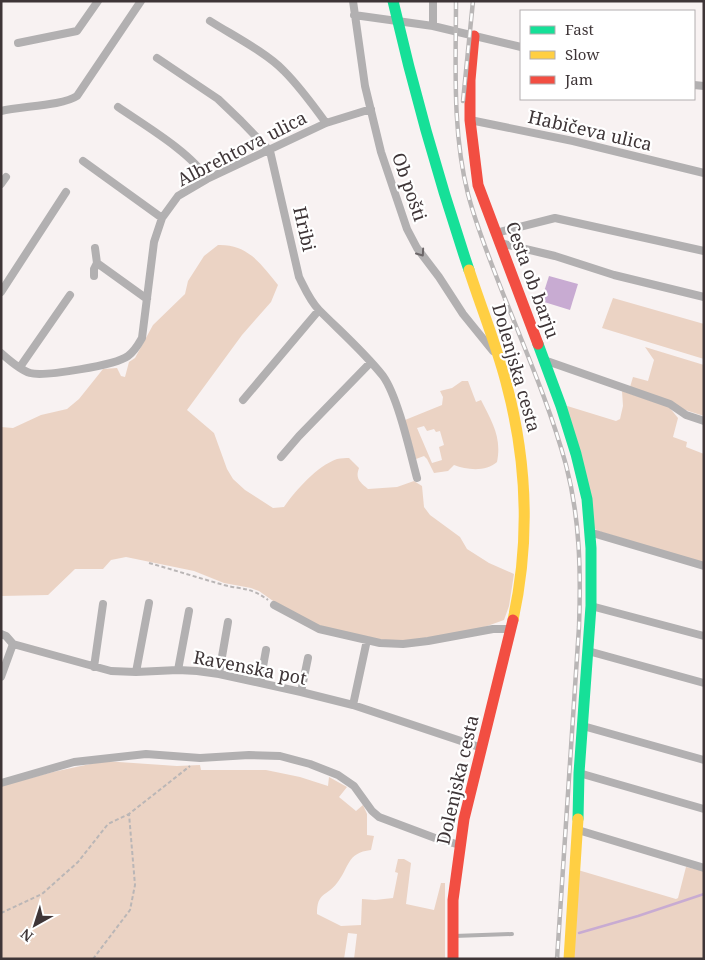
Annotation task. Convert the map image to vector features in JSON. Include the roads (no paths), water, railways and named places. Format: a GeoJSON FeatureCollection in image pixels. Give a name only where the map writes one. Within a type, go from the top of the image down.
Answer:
{"type":"FeatureCollection","features":[{"type":"Feature","properties":{"kind":"main road","name":"Dolenjska cesta"},"geometry":{"type":"LineString","coordinates":[[393,1],[410,76],[442,186],[508,390],[519,440],[522,464],[524,545],[520,586],[512,628],[470,794],[460,845],[453,900],[453,959]]}},
{"type":"Feature","properties":{"kind":"main road","name":"Cesta ob barju"},"geometry":{"type":"LineString","coordinates":[[474,36],[470,80],[470,120],[478,185],[561,406],[576,454],[587,499],[591,606],[578,830],[568,959]]}},
{"type":"Feature","properties":{"kind":"street"},"geometry":{"type":"LineString","coordinates":[[18,43],[76,31],[98,1]]}},
{"type":"Feature","properties":{"kind":"street"},"geometry":{"type":"LineString","coordinates":[[1,110],[62,101],[77,96],[141,1]]}},
{"type":"Feature","properties":{"kind":"street","name":"Ob pošti"},"geometry":{"type":"LineString","coordinates":[[353,1],[365,86],[381,152],[407,229],[417,248],[463,314],[498,357]]}},
{"type":"Feature","properties":{"kind":"street"},"geometry":{"type":"LineString","coordinates":[[433,1],[433,26]]}},
{"type":"Feature","properties":{"kind":"street"},"geometry":{"type":"LineString","coordinates":[[354,15],[433,26],[520,47]]}},
{"type":"Feature","properties":{"kind":"street","name":"Albrehtova ulica"},"geometry":{"type":"LineString","coordinates":[[210,21],[250,45],[283,70],[326,123]]}},
{"type":"Feature","properties":{"kind":"street"},"geometry":{"type":"LineString","coordinates":[[157,58],[218,99],[242,120],[270,151]]}},
{"type":"Feature","properties":{"kind":"street"},"geometry":{"type":"LineString","coordinates":[[118,107],[186,155],[201,170],[206,179]]}},
{"type":"Feature","properties":{"kind":"street","name":"Albrehtova ulica"},"geometry":{"type":"LineString","coordinates":[[1,353],[30,373],[46,374],[111,364],[127,357],[136,350],[142,338],[154,242],[162,218],[178,196],[206,179],[270,151],[326,123],[371,109]]}},
{"type":"Feature","properties":{"kind":"street","name":"Habičeva ulica"},"geometry":{"type":"LineString","coordinates":[[470,120],[573,141],[704,174]]}},
{"type":"Feature","properties":{"kind":"street","name":"Hribi"},"geometry":{"type":"LineString","coordinates":[[270,151],[299,278],[319,310],[340,329],[385,378],[394,399],[417,478]]}},
{"type":"Feature","properties":{"kind":"street"},"geometry":{"type":"LineString","coordinates":[[83,161],[162,218]]}},
{"type":"Feature","properties":{"kind":"street"},"geometry":{"type":"LineString","coordinates":[[1,184],[6,177]]}},
{"type":"Feature","properties":{"kind":"street"},"geometry":{"type":"LineString","coordinates":[[1,292],[66,192]]}},
{"type":"Feature","properties":{"kind":"street"},"geometry":{"type":"LineString","coordinates":[[498,238],[555,218],[704,251]]}},
{"type":"Feature","properties":{"kind":"street"},"geometry":{"type":"LineString","coordinates":[[498,238],[614,275],[704,297]]}},
{"type":"Feature","properties":{"kind":"street"},"geometry":{"type":"LineString","coordinates":[[94,276],[94,269],[97,263],[95,248]]}},
{"type":"Feature","properties":{"kind":"street"},"geometry":{"type":"LineString","coordinates":[[97,263],[146,299]]}},
{"type":"Feature","properties":{"kind":"street"},"geometry":{"type":"LineString","coordinates":[[20,367],[70,295]]}},
{"type":"Feature","properties":{"kind":"street"},"geometry":{"type":"LineString","coordinates":[[243,400],[319,310]]}},
{"type":"Feature","properties":{"kind":"street"},"geometry":{"type":"LineString","coordinates":[[544,360],[670,404],[686,416],[704,421]]}},
{"type":"Feature","properties":{"kind":"street"},"geometry":{"type":"LineString","coordinates":[[281,457],[371,362]]}},
{"type":"Feature","properties":{"kind":"street"},"geometry":{"type":"LineString","coordinates":[[589,532],[704,566]]}},
{"type":"Feature","properties":{"kind":"street"},"geometry":{"type":"LineString","coordinates":[[136,672],[149,603]]}},
{"type":"Feature","properties":{"kind":"street"},"geometry":{"type":"LineString","coordinates":[[94,667],[103,604]]}},
{"type":"Feature","properties":{"kind":"street"},"geometry":{"type":"LineString","coordinates":[[274,605],[319,629],[380,643],[403,644],[493,629],[512,628]]}},
{"type":"Feature","properties":{"kind":"street"},"geometry":{"type":"LineString","coordinates":[[591,606],[704,636]]}},
{"type":"Feature","properties":{"kind":"street"},"geometry":{"type":"LineString","coordinates":[[178,670],[189,611]]}},
{"type":"Feature","properties":{"kind":"street"},"geometry":{"type":"LineString","coordinates":[[219,674],[228,622]]}},
{"type":"Feature","properties":{"kind":"street"},"geometry":{"type":"LineString","coordinates":[[1,634],[6,636],[13,644],[1,677]]}},
{"type":"Feature","properties":{"kind":"street"},"geometry":{"type":"LineString","coordinates":[[354,705],[367,640]]}},
{"type":"Feature","properties":{"kind":"street","name":"Ravenska pot"},"geometry":{"type":"LineString","coordinates":[[13,644],[111,671],[178,670],[219,674],[302,692],[354,705],[482,748]]}},
{"type":"Feature","properties":{"kind":"street"},"geometry":{"type":"LineString","coordinates":[[260,683],[266,650]]}},
{"type":"Feature","properties":{"kind":"street"},"geometry":{"type":"LineString","coordinates":[[588,651],[704,683]]}},
{"type":"Feature","properties":{"kind":"street"},"geometry":{"type":"LineString","coordinates":[[302,692],[308,658]]}},
{"type":"Feature","properties":{"kind":"street"},"geometry":{"type":"LineString","coordinates":[[583,726],[704,760]]}},
{"type":"Feature","properties":{"kind":"street"},"geometry":{"type":"LineString","coordinates":[[1,783],[74,762],[146,754],[200,758],[257,755],[280,756],[338,774],[354,786],[372,811],[379,817],[435,838],[460,845]]}},
{"type":"Feature","properties":{"kind":"street"},"geometry":{"type":"LineString","coordinates":[[580,773],[704,809]]}},
{"type":"Feature","properties":{"kind":"street"},"geometry":{"type":"LineString","coordinates":[[578,830],[704,868]]}},
{"type":"Feature","properties":{"kind":"lane"},"geometry":{"type":"LineString","coordinates":[[452,936],[512,934]]}},
{"type":"Feature","properties":{"kind":"waterway"},"geometry":{"type":"LineString","coordinates":[[579,933],[704,894]]}},
{"type":"Feature","properties":{"kind":"railway"},"geometry":{"type":"LineString","coordinates":[[456,1],[457,122],[459,146],[468,194],[484,244],[559,440],[571,485],[577,525],[580,586],[579,627],[557,959]]}},
{"type":"Feature","properties":{"kind":"railway"},"geometry":{"type":"LineString","coordinates":[[463,101],[473,1]]}}]}
